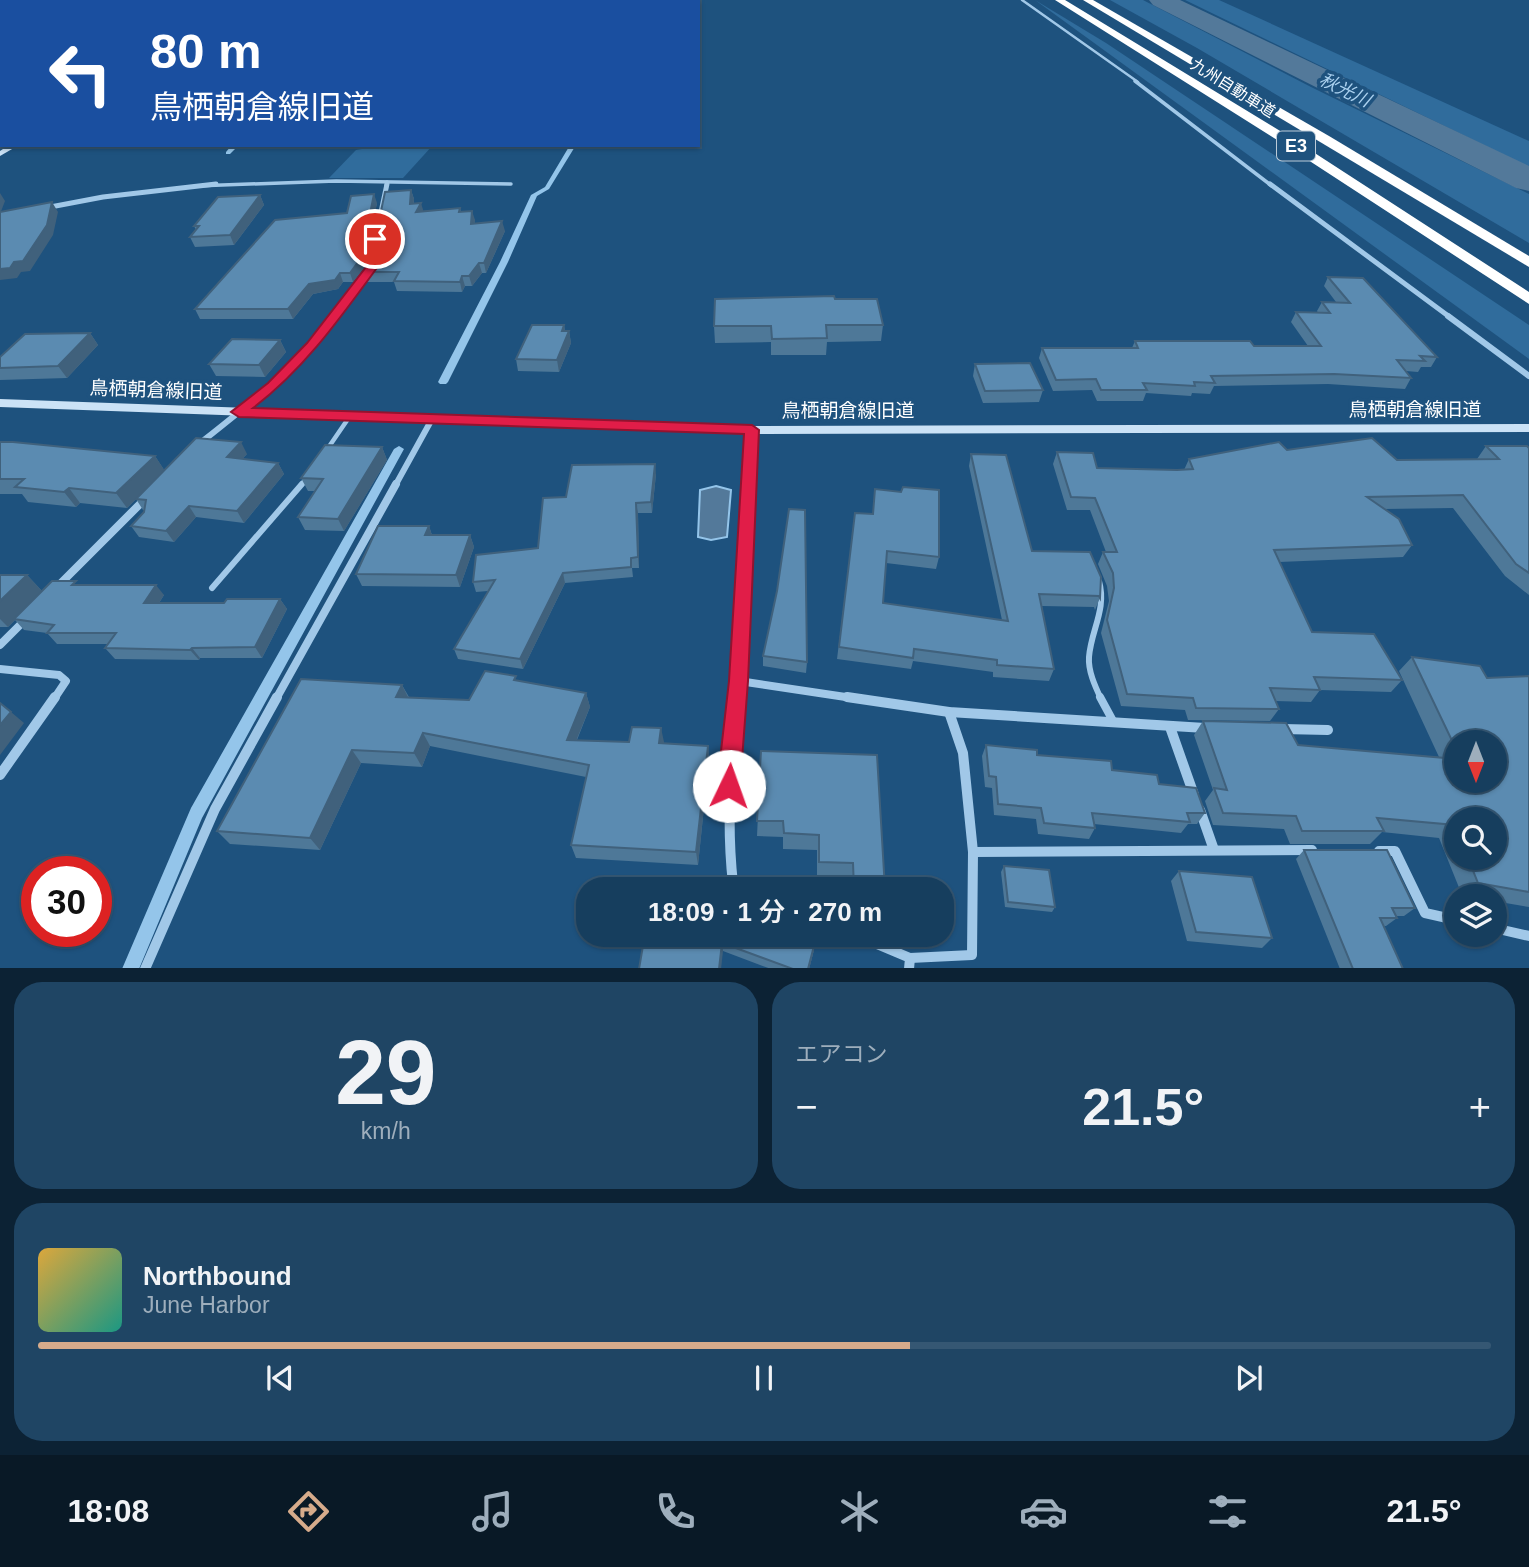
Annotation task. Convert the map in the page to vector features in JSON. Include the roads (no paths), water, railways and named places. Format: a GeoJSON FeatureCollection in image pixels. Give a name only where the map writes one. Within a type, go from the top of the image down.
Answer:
{"type":"FeatureCollection","features":[{"type":"Feature","properties":{"kind":"highway","name":"九州自動車道"},"geometry":{"type":"LineString","coordinates":[[1059,0],[1286,140],[1529,299]]}},
{"type":"Feature","properties":{"kind":"highway","name":"九州自動車道"},"geometry":{"type":"LineString","coordinates":[[1087,0],[1325,138],[1529,262]]}},
{"type":"Feature","properties":{"kind":"street"},"geometry":{"type":"LineString","coordinates":[[1022,0],[1172,107],[1218,146],[1529,376]]}},
{"type":"Feature","properties":{"kind":"street"},"geometry":{"type":"LineString","coordinates":[[38,210],[100,196],[260,181],[512,184]]}},
{"type":"Feature","properties":{"kind":"street"},"geometry":{"type":"LineString","coordinates":[[189,454],[208,435],[273,386],[312,346],[378,258],[375,239],[387,182]]}},
{"type":"Feature","properties":{"kind":"street","name":"鳥栖朝倉線旧道"},"geometry":{"type":"LineString","coordinates":[[0,403],[752,430],[1529,428]]}},
{"type":"Feature","properties":{"kind":"street"},"geometry":{"type":"LineString","coordinates":[[145,968],[215,809],[432,419]]}},
{"type":"Feature","properties":{"kind":"street"},"geometry":{"type":"LineString","coordinates":[[732,877],[727,840],[729,760],[738,681],[752,430]]}},
{"type":"Feature","properties":{"kind":"street"},"geometry":{"type":"LineString","coordinates":[[55,590],[150,493]]}},
{"type":"Feature","properties":{"kind":"street"},"geometry":{"type":"LineString","coordinates":[[0,645],[27,618]]}},
{"type":"Feature","properties":{"kind":"street"},"geometry":{"type":"LineString","coordinates":[[0,670],[59,675],[66,681],[0,775]]}},
{"type":"Feature","properties":{"kind":"street"},"geometry":{"type":"LineString","coordinates":[[738,681],[949,712],[1114,724],[1223,728]]}},
{"type":"Feature","properties":{"kind":"street"},"geometry":{"type":"LineString","coordinates":[[878,947],[909,963],[971,955],[973,852],[962,753],[949,712]]}},
{"type":"Feature","properties":{"kind":"street"},"geometry":{"type":"LineString","coordinates":[[1170,727],[1214,850]]}},
{"type":"Feature","properties":{"kind":"street"},"geometry":{"type":"LineString","coordinates":[[1275,729],[1328,730]]}},
{"type":"Feature","properties":{"kind":"street"},"geometry":{"type":"LineString","coordinates":[[973,852],[1325,851]]}},
{"type":"Feature","properties":{"kind":"street"},"geometry":{"type":"LineString","coordinates":[[1367,851],[1395,851],[1425,913],[1444,917]]}},
{"type":"Feature","properties":{"kind":"street"},"geometry":{"type":"LineString","coordinates":[[1507,931],[1529,936]]}},
{"type":"Feature","properties":{"kind":"lane"},"geometry":{"type":"LineString","coordinates":[[322,456],[350,416]]}},
{"type":"Feature","properties":{"kind":"lane"},"geometry":{"type":"LineString","coordinates":[[212,589],[308,476]]}},
{"type":"Feature","properties":{"kind":"lane"},"geometry":{"type":"LineString","coordinates":[[1097,576],[1103,601],[1089,657],[1095,685],[1114,724]]}},
{"type":"Feature","properties":{"kind":"waterway","name":"秋光川"},"geometry":{"type":"LineString","coordinates":[[1161,0],[1529,180]]}},
{"type":"Feature","properties":{"kind":"waterway"},"geometry":{"type":"LineString","coordinates":[[228,153],[234,147]]}},
{"type":"Feature","properties":{"kind":"waterway"},"geometry":{"type":"LineString","coordinates":[[443,382],[504,262],[534,195],[547,188],[572,147]]}},
{"type":"Feature","properties":{"kind":"waterway"},"geometry":{"type":"LineString","coordinates":[[130,968],[196,813],[399,449]]}}]}
